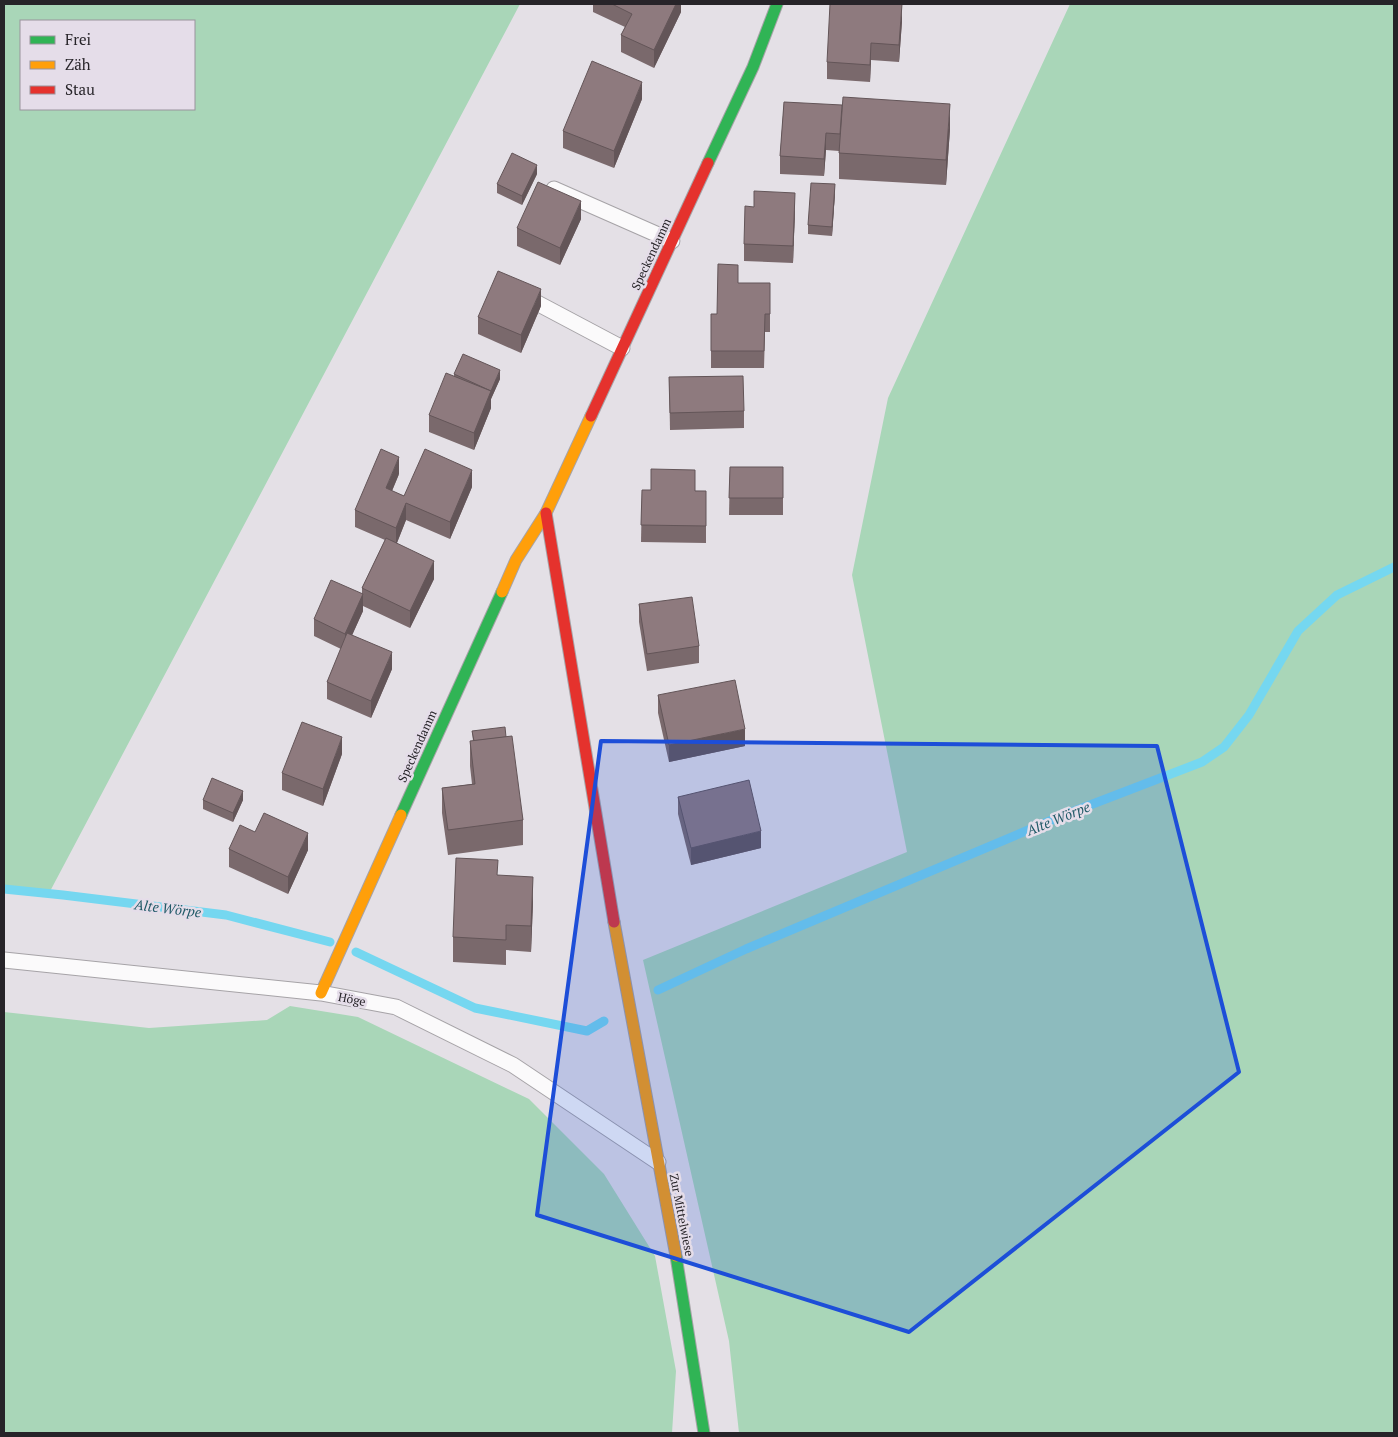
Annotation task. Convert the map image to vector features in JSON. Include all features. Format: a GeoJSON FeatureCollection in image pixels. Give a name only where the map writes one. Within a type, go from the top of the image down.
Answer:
{"type":"FeatureCollection","features":[{"type":"Feature","properties":{"kind":"street","name":"Speckendamm"},"geometry":{"type":"LineString","coordinates":[[321,993],[516,560],[546,513],[753,67],[777,4]]}},
{"type":"Feature","properties":{"kind":"street","name":"Zur Mittelwiese"},"geometry":{"type":"LineString","coordinates":[[546,513],[627,1003],[676,1257],[704,1433]]}},
{"type":"Feature","properties":{"kind":"lane"},"geometry":{"type":"LineString","coordinates":[[554,189],[672,241]]}},
{"type":"Feature","properties":{"kind":"lane"},"geometry":{"type":"LineString","coordinates":[[505,286],[622,348]]}},
{"type":"Feature","properties":{"kind":"lane","name":"Höge"},"geometry":{"type":"LineString","coordinates":[[4,960],[321,993],[396,1007],[513,1065],[658,1162]]}},
{"type":"Feature","properties":{"kind":"highlighted area"},"geometry":{"type":"Polygon","coordinates":[[[601,741],[1157,746],[1239,1072],[909,1332],[537,1215],[601,741]]]}},
{"type":"Feature","properties":{"kind":"green space"},"geometry":{"type":"Polygon","coordinates":[[[4,4],[520,4],[47,897],[4,892],[4,4]]]}},
{"type":"Feature","properties":{"kind":"green space"},"geometry":{"type":"Polygon","coordinates":[[[1070,4],[1394,4],[1394,1433],[739,1433],[729,1341],[643,960],[907,852],[852,575],[888,398],[1070,4]]]}},
{"type":"Feature","properties":{"kind":"green space"},"geometry":{"type":"Polygon","coordinates":[[[290,1006],[358,1017],[529,1099],[604,1174],[655,1256],[676,1371],[672,1433],[4,1433],[4,1012],[149,1028],[267,1020],[290,1006]]]}},
{"type":"Feature","properties":{"kind":"building"},"geometry":{"type":"Polygon","coordinates":[[[612,4],[676,4],[654,50],[621,35],[632,14],[612,4]]]}},
{"type":"Feature","properties":{"kind":"building"},"geometry":{"type":"Polygon","coordinates":[[[830,4],[902,4],[899,45],[871,43],[870,65],[827,62],[830,4]]]}},
{"type":"Feature","properties":{"kind":"building"},"geometry":{"type":"Polygon","coordinates":[[[592,61],[642,82],[614,151],[563,131],[592,61]]]}},
{"type":"Feature","properties":{"kind":"building"},"geometry":{"type":"Polygon","coordinates":[[[843,97],[950,104],[946,160],[839,153],[843,97]]]}},
{"type":"Feature","properties":{"kind":"building"},"geometry":{"type":"Polygon","coordinates":[[[784,102],[842,105],[840,134],[826,133],[824,159],[780,156],[784,102]]]}},
{"type":"Feature","properties":{"kind":"building"},"geometry":{"type":"Polygon","coordinates":[[[512,153],[537,165],[522,196],[497,184],[512,153]]]}},
{"type":"Feature","properties":{"kind":"building"},"geometry":{"type":"Polygon","coordinates":[[[538,182],[581,201],[560,248],[517,228],[538,182]]]}},
{"type":"Feature","properties":{"kind":"building"},"geometry":{"type":"Polygon","coordinates":[[[811,183],[835,184],[832,227],[808,225],[811,183]]]}},
{"type":"Feature","properties":{"kind":"building"},"geometry":{"type":"Polygon","coordinates":[[[754,191],[795,193],[793,246],[744,244],[745,206],[754,207],[754,191]]]}},
{"type":"Feature","properties":{"kind":"building"},"geometry":{"type":"Polygon","coordinates":[[[718,264],[738,265],[738,283],[770,283],[770,314],[765,314],[764,351],[711,351],[711,314],[717,314],[718,264]]]}},
{"type":"Feature","properties":{"kind":"building"},"geometry":{"type":"Polygon","coordinates":[[[498,271],[541,289],[521,335],[478,317],[498,271]]]}},
{"type":"Feature","properties":{"kind":"building"},"geometry":{"type":"Polygon","coordinates":[[[463,354],[500,370],[491,391],[454,374],[463,354]]]}},
{"type":"Feature","properties":{"kind":"building"},"geometry":{"type":"Polygon","coordinates":[[[446,373],[491,391],[474,433],[429,415],[446,373]]]}},
{"type":"Feature","properties":{"kind":"building"},"geometry":{"type":"Polygon","coordinates":[[[743,376],[744,411],[670,413],[669,377],[743,376]]]}},
{"type":"Feature","properties":{"kind":"building"},"geometry":{"type":"Polygon","coordinates":[[[381,449],[399,457],[386,488],[404,496],[425,449],[472,470],[450,522],[406,503],[396,528],[355,510],[381,449]]]}},
{"type":"Feature","properties":{"kind":"building"},"geometry":{"type":"Polygon","coordinates":[[[730,467],[783,467],[783,498],[729,498],[730,467]]]}},
{"type":"Feature","properties":{"kind":"building"},"geometry":{"type":"Polygon","coordinates":[[[651,469],[695,470],[695,491],[706,491],[706,526],[641,525],[642,490],[651,490],[651,469]]]}},
{"type":"Feature","properties":{"kind":"building"},"geometry":{"type":"Polygon","coordinates":[[[386,538],[434,561],[410,611],[362,588],[386,538]]]}},
{"type":"Feature","properties":{"kind":"building"},"geometry":{"type":"Polygon","coordinates":[[[331,580],[363,594],[345,634],[314,619],[331,580]]]}},
{"type":"Feature","properties":{"kind":"building"},"geometry":{"type":"Polygon","coordinates":[[[692,597],[699,646],[647,654],[639,604],[692,597]]]}},
{"type":"Feature","properties":{"kind":"building"},"geometry":{"type":"Polygon","coordinates":[[[347,633],[392,652],[371,701],[327,682],[347,633]]]}},
{"type":"Feature","properties":{"kind":"building"},"geometry":{"type":"Polygon","coordinates":[[[735,680],[745,729],[669,745],[658,695],[735,680]]]}},
{"type":"Feature","properties":{"kind":"building"},"geometry":{"type":"Polygon","coordinates":[[[302,722],[342,737],[323,789],[282,773],[302,722]]]}},
{"type":"Feature","properties":{"kind":"building"},"geometry":{"type":"Polygon","coordinates":[[[505,727],[506,737],[474,741],[472,731],[505,727]]]}},
{"type":"Feature","properties":{"kind":"building"},"geometry":{"type":"Polygon","coordinates":[[[512,736],[523,820],[448,830],[442,788],[475,784],[470,741],[512,736]]]}},
{"type":"Feature","properties":{"kind":"building"},"geometry":{"type":"Polygon","coordinates":[[[212,778],[243,791],[233,813],[203,800],[212,778]]]}},
{"type":"Feature","properties":{"kind":"building"},"geometry":{"type":"Polygon","coordinates":[[[749,780],[761,831],[691,848],[678,797],[749,780]]]}},
{"type":"Feature","properties":{"kind":"building"},"geometry":{"type":"Polygon","coordinates":[[[264,813],[308,833],[288,877],[229,849],[240,825],[255,832],[264,813]]]}},
{"type":"Feature","properties":{"kind":"building"},"geometry":{"type":"Polygon","coordinates":[[[456,858],[498,860],[497,875],[533,877],[531,926],[506,925],[506,940],[453,937],[456,858]]]}},
{"type":"Feature","properties":{"kind":"waterway","name":"Alte Wörpe"},"geometry":{"type":"LineString","coordinates":[[658,990],[746,949],[1064,815],[1202,762],[1224,747],[1249,715],[1298,631],[1337,595],[1394,567]]}},
{"type":"Feature","properties":{"kind":"waterway","name":"Alte Wörpe"},"geometry":{"type":"LineString","coordinates":[[4,889],[226,915],[330,942]]}},
{"type":"Feature","properties":{"kind":"waterway","name":"Alte Wörpe"},"geometry":{"type":"LineString","coordinates":[[356,952],[475,1008],[587,1031],[604,1021]]}},
{"type":"Feature","properties":{"kind":"traffic: fast"},"geometry":{"type":"LineString","coordinates":[[708,163],[753,67],[777,4]]}},
{"type":"Feature","properties":{"kind":"traffic: fast"},"geometry":{"type":"LineString","coordinates":[[401,815],[502,592]]}},
{"type":"Feature","properties":{"kind":"traffic: fast"},"geometry":{"type":"LineString","coordinates":[[676,1256],[704,1433]]}},
{"type":"Feature","properties":{"kind":"traffic: slow"},"geometry":{"type":"LineString","coordinates":[[502,592],[516,560],[546,513],[591,416]]}},
{"type":"Feature","properties":{"kind":"traffic: slow"},"geometry":{"type":"LineString","coordinates":[[321,993],[401,815]]}},
{"type":"Feature","properties":{"kind":"traffic: slow"},"geometry":{"type":"LineString","coordinates":[[614,922],[676,1256]]}},
{"type":"Feature","properties":{"kind":"traffic: jam"},"geometry":{"type":"LineString","coordinates":[[591,416],[708,163]]}},
{"type":"Feature","properties":{"kind":"traffic: jam"},"geometry":{"type":"LineString","coordinates":[[546,513],[614,922]]}}]}
